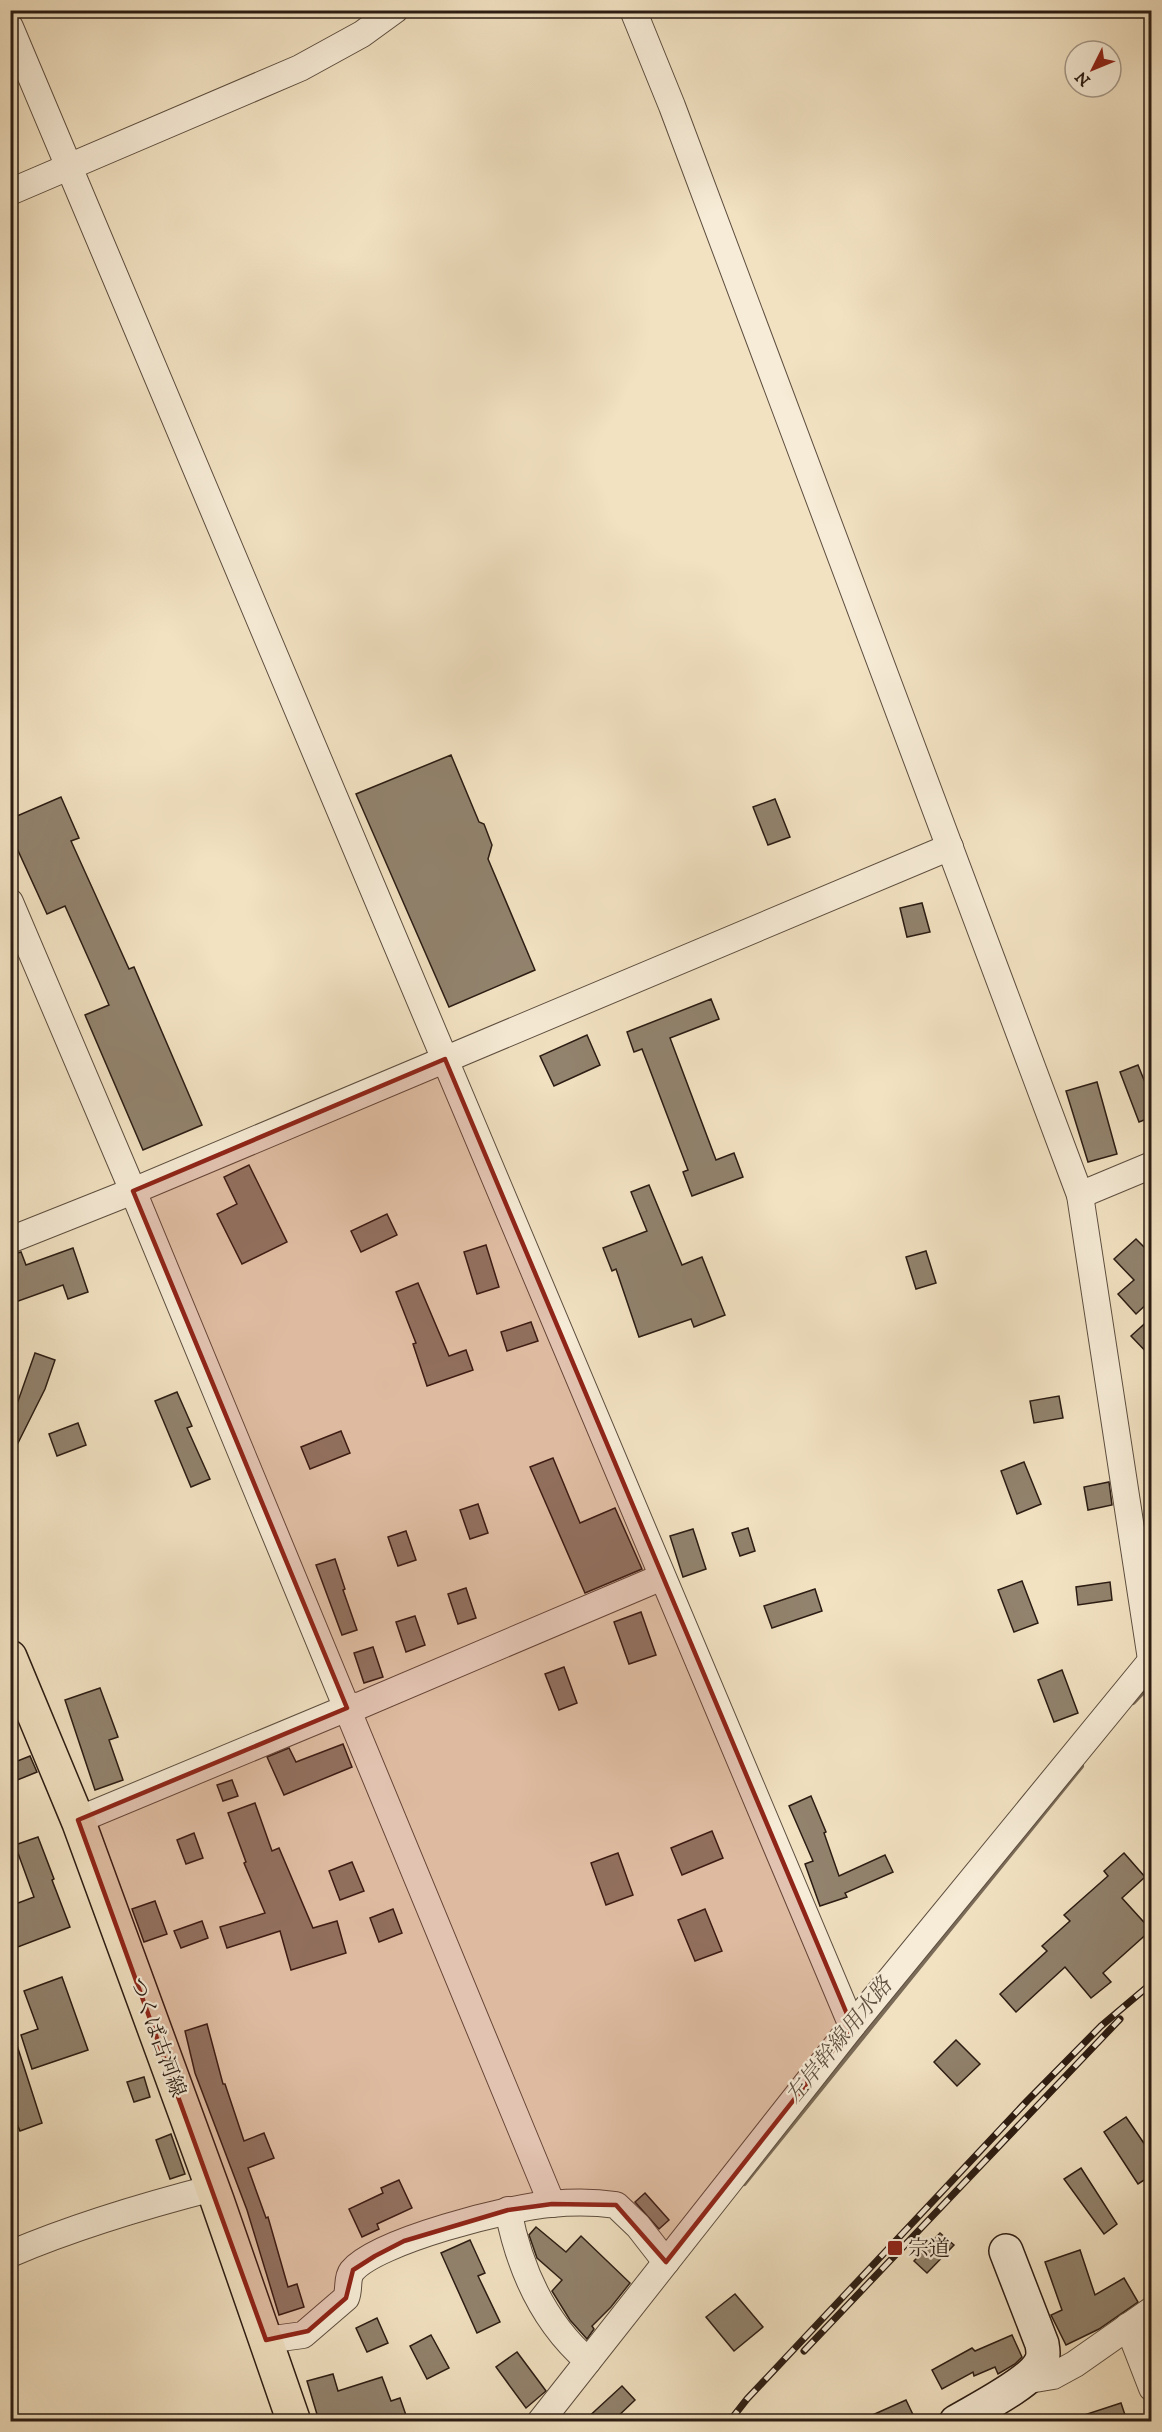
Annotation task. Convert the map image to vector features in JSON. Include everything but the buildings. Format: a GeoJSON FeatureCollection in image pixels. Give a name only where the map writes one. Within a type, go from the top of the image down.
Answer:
{"type":"FeatureCollection","features":[{"type":"Feature","properties":{"kind":"main road","name":"つくば古河線"},"geometry":{"type":"LineString","coordinates":[[10,1657],[78,1820],[213,2188],[294,2421]]}},
{"type":"Feature","properties":{"kind":"main road"},"geometry":{"type":"LineString","coordinates":[[956,2421],[1023,2381],[1041,2363],[1042,2344],[1006,2251]]}},
{"type":"Feature","properties":{"kind":"street"},"geometry":{"type":"LineString","coordinates":[[10,192],[300,68],[362,34],[395,10]]}},
{"type":"Feature","properties":{"kind":"street"},"geometry":{"type":"LineString","coordinates":[[540,2421],[852,2026],[1151,1664],[1080,1195],[672,106],[633,10]]}},
{"type":"Feature","properties":{"kind":"street"},"geometry":{"type":"LineString","coordinates":[[10,27],[852,2026]]}},
{"type":"Feature","properties":{"kind":"street"},"geometry":{"type":"LineString","coordinates":[[10,1240],[133,1191],[950,847]]}},
{"type":"Feature","properties":{"kind":"street"},"geometry":{"type":"LineString","coordinates":[[10,902],[133,1191],[552,2204]]}},
{"type":"Feature","properties":{"kind":"street"},"geometry":{"type":"LineString","coordinates":[[1080,1195],[1152,1165]]}},
{"type":"Feature","properties":{"kind":"street"},"geometry":{"type":"LineString","coordinates":[[78,1820],[347,1708],[361,1705],[662,1577]]}},
{"type":"Feature","properties":{"kind":"street"},"geometry":{"type":"LineString","coordinates":[[10,2254],[50,2237],[134,2208],[213,2188]]}},
{"type":"Feature","properties":{"kind":"street"},"geometry":{"type":"LineString","coordinates":[[266,2340],[289,2338],[308,2331],[346,2298],[349,2292],[350,2274],[353,2270],[375,2256],[404,2241],[508,2210],[552,2204],[616,2205],[638,2226],[666,2262]]}},
{"type":"Feature","properties":{"kind":"street"},"geometry":{"type":"LineString","coordinates":[[508,2210],[520,2259],[542,2305],[557,2330],[588,2361]]}},
{"type":"Feature","properties":{"kind":"street"},"geometry":{"type":"LineString","coordinates":[[1023,2381],[1053,2376],[1075,2364],[1152,2310]]}},
{"type":"Feature","properties":{"kind":"street"},"geometry":{"type":"LineString","coordinates":[[1128,2326],[1152,2388]]}},
{"type":"Feature","properties":{"kind":"highlighted area"},"geometry":{"type":"Polygon","coordinates":[[[445,1059],[852,2026],[666,2262],[616,2205],[552,2204],[508,2210],[404,2241],[375,2256],[353,2270],[346,2298],[308,2331],[266,2340],[78,1820],[347,1708],[133,1191],[445,1059]]]}},
{"type":"Feature","properties":{"kind":"waterway","name":"左岸幹線用水路"},"geometry":{"type":"LineString","coordinates":[[1133,1702],[1152,1682]]}},
{"type":"Feature","properties":{"kind":"waterway","name":"左岸幹線用水路"},"geometry":{"type":"LineString","coordinates":[[744,2183],[1081,1766]]}},
{"type":"Feature","properties":{"kind":"railway"},"geometry":{"type":"LineString","coordinates":[[729,2422],[747,2399],[1027,2101],[1101,2026],[1152,1983]]}},
{"type":"Feature","properties":{"kind":"railway"},"geometry":{"type":"LineString","coordinates":[[804,2351],[1120,2019]]}},
{"type":"Feature","properties":{"kind":"place","name":"宗道"},"geometry":{"type":"Point","coordinates":[895,2248]}}]}
